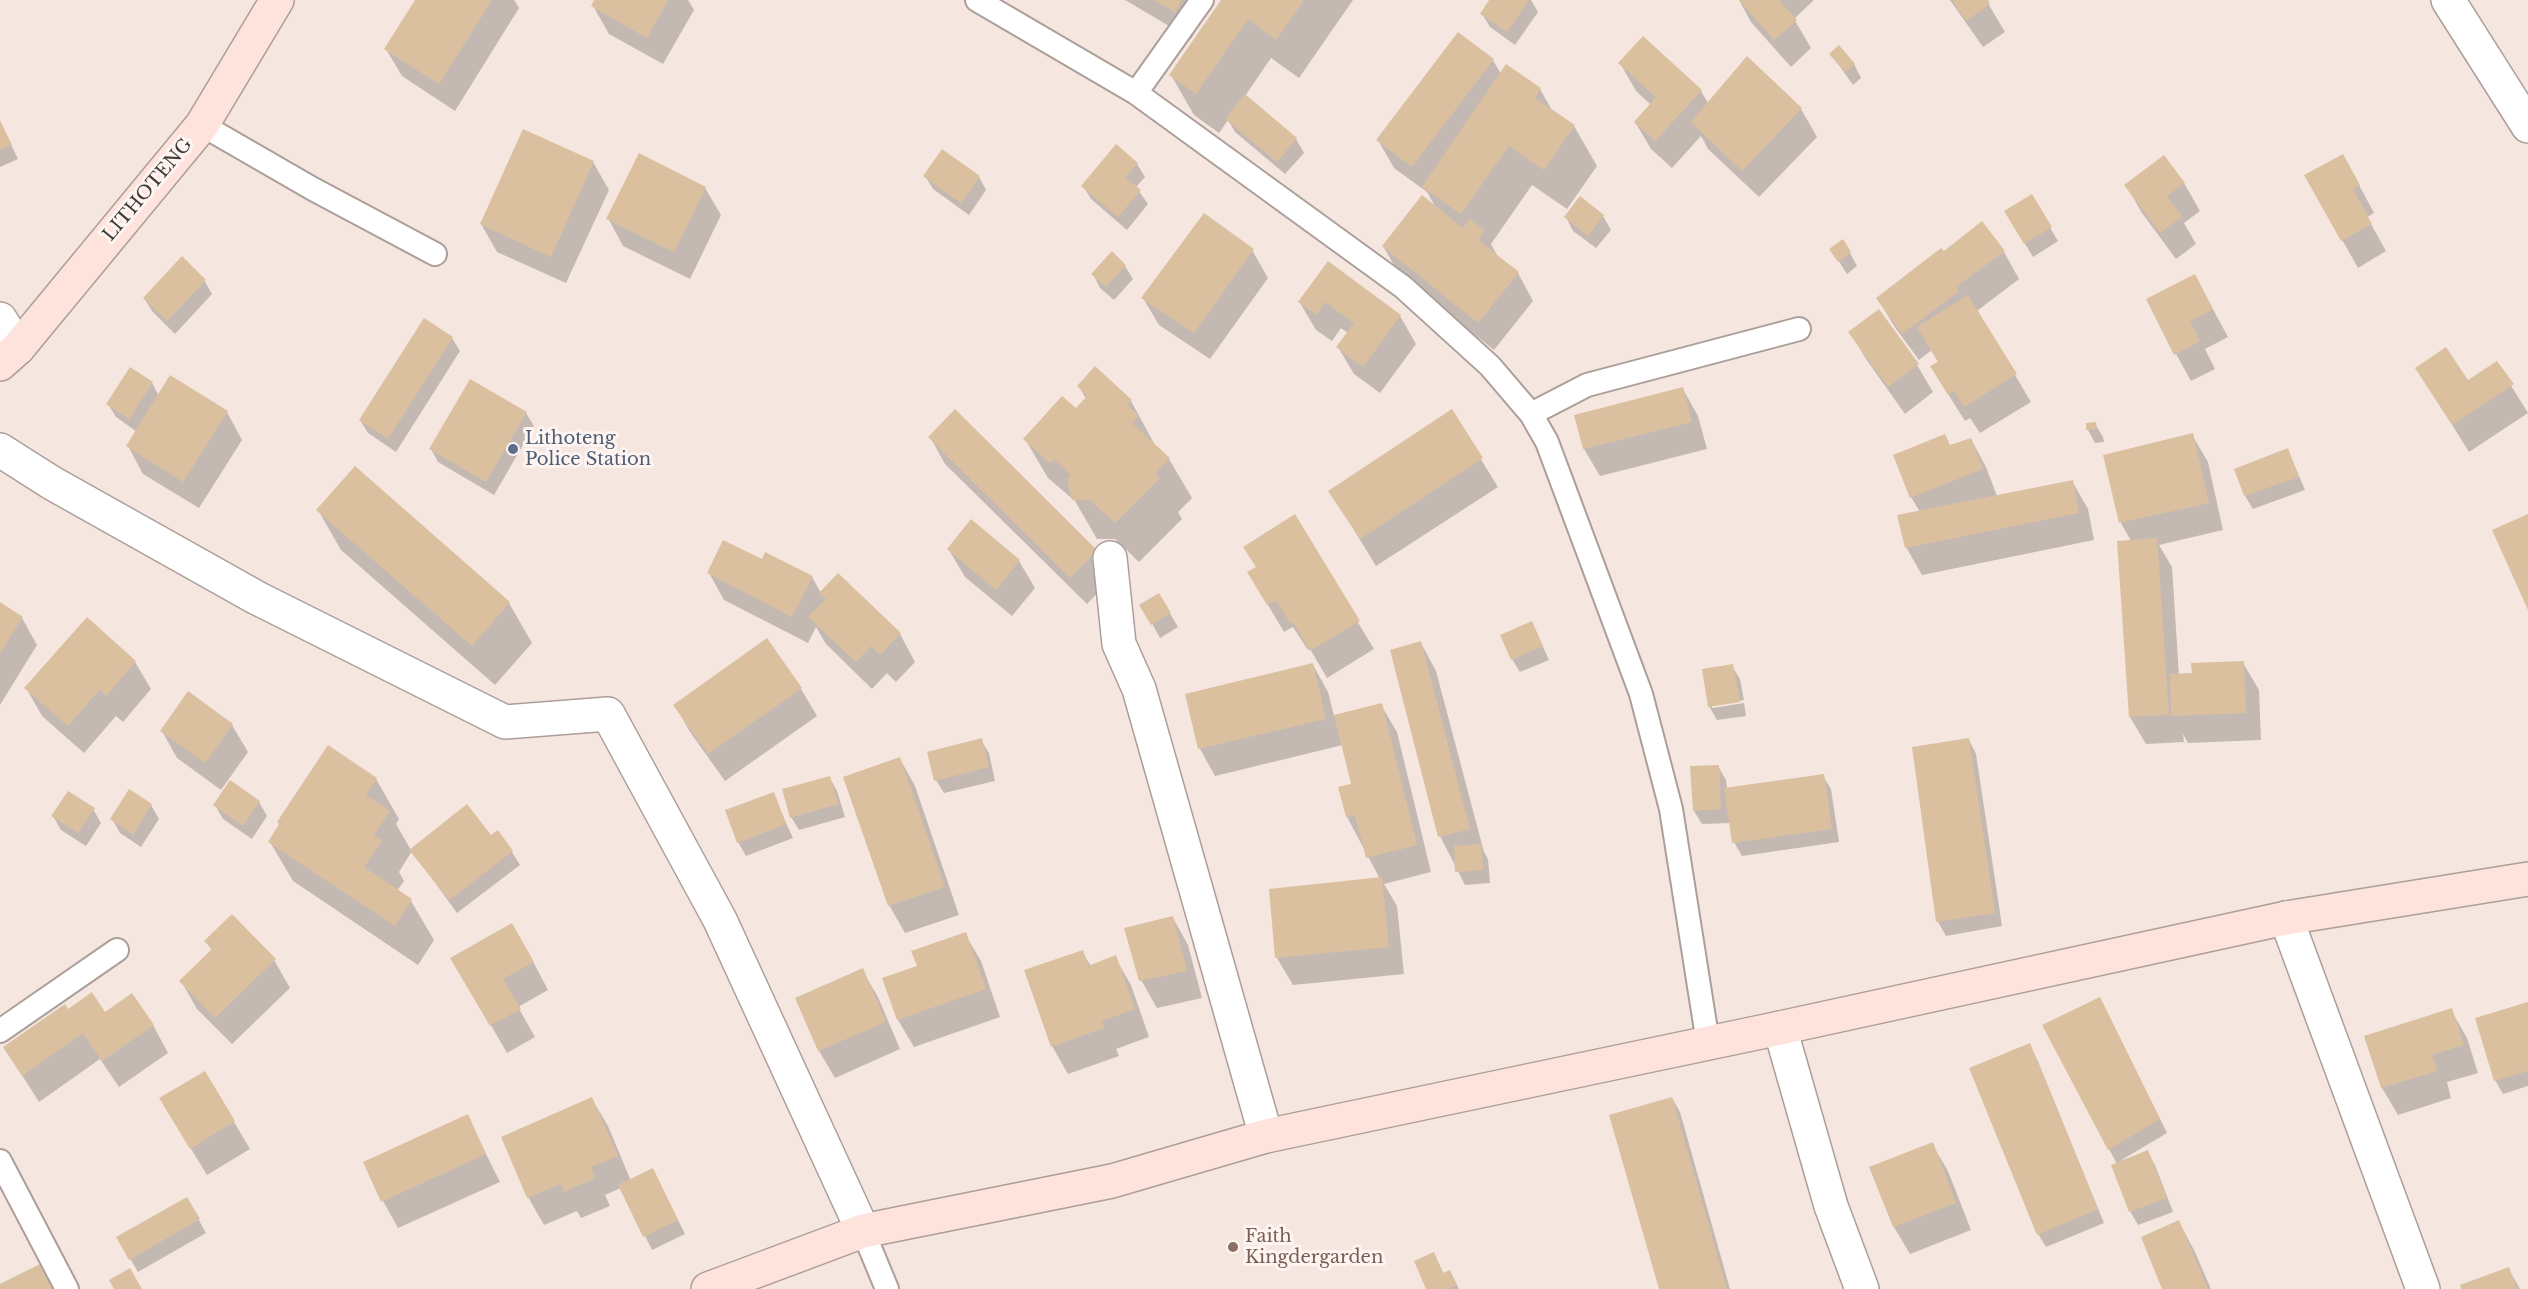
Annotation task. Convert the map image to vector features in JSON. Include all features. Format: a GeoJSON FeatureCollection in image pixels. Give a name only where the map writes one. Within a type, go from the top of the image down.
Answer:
{"type":"FeatureCollection","features":[{"type":"Feature","properties":{"kind":"main road","name":"LITHOTENG"},"geometry":{"type":"LineString","coordinates":[[9,356],[202,125],[277,0]]}},
{"type":"Feature","properties":{"kind":"main road"},"geometry":{"type":"LineString","coordinates":[[708,1289],[863,1231],[1112,1181],[1266,1136],[1780,1028],[2286,918],[2528,880]]}},
{"type":"Feature","properties":{"kind":"street"},"geometry":{"type":"LineString","coordinates":[[2448,0],[2528,126]]}},
{"type":"Feature","properties":{"kind":"street"},"geometry":{"type":"LineString","coordinates":[[0,319],[9,356]]}},
{"type":"Feature","properties":{"kind":"street"},"geometry":{"type":"LineString","coordinates":[[0,450],[52,483],[257,598],[505,722],[608,714],[720,920],[863,1231]]}},
{"type":"Feature","properties":{"kind":"street"},"geometry":{"type":"LineString","coordinates":[[1110,558],[1119,644],[1139,689],[1266,1136]]}},
{"type":"Feature","properties":{"kind":"street"},"geometry":{"type":"LineString","coordinates":[[2286,918],[2423,1289]]}},
{"type":"Feature","properties":{"kind":"street"},"geometry":{"type":"LineString","coordinates":[[1780,1028],[1831,1206],[1862,1289]]}},
{"type":"Feature","properties":{"kind":"lane"},"geometry":{"type":"LineString","coordinates":[[977,0],[1136,93],[1404,287],[1490,366],[1531,414],[1547,442],[1641,694],[1671,809],[1708,1043]]}},
{"type":"Feature","properties":{"kind":"lane"},"geometry":{"type":"LineString","coordinates":[[1136,93],[1202,0]]}},
{"type":"Feature","properties":{"kind":"lane"},"geometry":{"type":"LineString","coordinates":[[202,125],[313,189],[435,254]]}},
{"type":"Feature","properties":{"kind":"lane"},"geometry":{"type":"LineString","coordinates":[[1531,414],[1587,385],[1799,329]]}},
{"type":"Feature","properties":{"kind":"lane"},"geometry":{"type":"LineString","coordinates":[[0,1031],[117,950]]}},
{"type":"Feature","properties":{"kind":"lane"},"geometry":{"type":"LineString","coordinates":[[0,1161],[67,1289]]}},
{"type":"Feature","properties":{"kind":"lane"},"geometry":{"type":"LineString","coordinates":[[863,1231],[886,1289]]}},
{"type":"Feature","properties":{"kind":"building"},"geometry":{"type":"Polygon","coordinates":[[[415,0],[492,0],[439,84],[384,49],[415,0]]]}},
{"type":"Feature","properties":{"kind":"building"},"geometry":{"type":"Polygon","coordinates":[[[594,0],[668,0],[647,38],[591,6],[594,0]]]}},
{"type":"Feature","properties":{"kind":"building"},"geometry":{"type":"Polygon","coordinates":[[[1154,0],[1182,0],[1175,12],[1154,0]]]}},
{"type":"Feature","properties":{"kind":"building"},"geometry":{"type":"Polygon","coordinates":[[[1221,0],[1304,0],[1276,40],[1248,19],[1196,94],[1169,75],[1221,0]]]}},
{"type":"Feature","properties":{"kind":"building"},"geometry":{"type":"Polygon","coordinates":[[[1489,0],[1529,0],[1507,32],[1480,14],[1489,0]]]}},
{"type":"Feature","properties":{"kind":"building"},"geometry":{"type":"Polygon","coordinates":[[[1739,0],[1779,0],[1797,20],[1774,40],[1739,0]]]}},
{"type":"Feature","properties":{"kind":"building"},"geometry":{"type":"Polygon","coordinates":[[[1952,0],[1988,0],[1990,4],[1966,21],[1952,0]]]}},
{"type":"Feature","properties":{"kind":"building"},"geometry":{"type":"Polygon","coordinates":[[[1458,32],[1494,59],[1412,167],[1376,140],[1458,32]]]}},
{"type":"Feature","properties":{"kind":"building"},"geometry":{"type":"Polygon","coordinates":[[[1643,36],[1702,90],[1655,141],[1634,122],[1656,97],[1618,63],[1643,36]]]}},
{"type":"Feature","properties":{"kind":"building"},"geometry":{"type":"Polygon","coordinates":[[[1839,45],[1855,64],[1845,72],[1829,54],[1839,45]]]}},
{"type":"Feature","properties":{"kind":"building"},"geometry":{"type":"Polygon","coordinates":[[[1747,56],[1802,108],[1742,171],[1691,122],[1747,56]]]}},
{"type":"Feature","properties":{"kind":"building"},"geometry":{"type":"Polygon","coordinates":[[[1506,64],[1541,88],[1535,98],[1575,125],[1544,170],[1509,146],[1461,214],[1422,187],[1506,64]]]}},
{"type":"Feature","properties":{"kind":"building"},"geometry":{"type":"Polygon","coordinates":[[[1245,94],[1297,138],[1277,162],[1225,119],[1245,94]]]}},
{"type":"Feature","properties":{"kind":"building"},"geometry":{"type":"Polygon","coordinates":[[[0,120],[12,145],[0,150],[0,120]]]}},
{"type":"Feature","properties":{"kind":"building"},"geometry":{"type":"Polygon","coordinates":[[[523,129],[594,161],[551,257],[480,224],[523,129]]]}},
{"type":"Feature","properties":{"kind":"building"},"geometry":{"type":"Polygon","coordinates":[[[1116,144],[1138,163],[1125,177],[1141,190],[1118,217],[1081,186],[1116,144]]]}},
{"type":"Feature","properties":{"kind":"building"},"geometry":{"type":"Polygon","coordinates":[[[942,149],[980,176],[961,203],[923,176],[942,149]]]}},
{"type":"Feature","properties":{"kind":"building"},"geometry":{"type":"Polygon","coordinates":[[[639,153],[706,187],[674,252],[606,219],[639,153]]]}},
{"type":"Feature","properties":{"kind":"building"},"geometry":{"type":"Polygon","coordinates":[[[2343,154],[2360,185],[2353,189],[2372,224],[2341,241],[2304,175],[2343,154]]]}},
{"type":"Feature","properties":{"kind":"building"},"geometry":{"type":"Polygon","coordinates":[[[2164,155],[2185,183],[2167,196],[2182,216],[2160,233],[2124,185],[2164,155]]]}},
{"type":"Feature","properties":{"kind":"building"},"geometry":{"type":"Polygon","coordinates":[[[2032,194],[2052,227],[2024,244],[2004,211],[2032,194]]]}},
{"type":"Feature","properties":{"kind":"building"},"geometry":{"type":"Polygon","coordinates":[[[1422,195],[1463,228],[1470,219],[1485,231],[1478,240],[1519,272],[1478,323],[1382,246],[1422,195]]]}},
{"type":"Feature","properties":{"kind":"building"},"geometry":{"type":"Polygon","coordinates":[[[1580,196],[1604,215],[1588,236],[1564,217],[1580,196]]]}},
{"type":"Feature","properties":{"kind":"building"},"geometry":{"type":"Polygon","coordinates":[[[1204,213],[1254,249],[1194,333],[1141,298],[1204,213]]]}},
{"type":"Feature","properties":{"kind":"building"},"geometry":{"type":"Polygon","coordinates":[[[1982,221],[2005,251],[1956,287],[1959,291],[1902,334],[1876,298],[1941,248],[1944,251],[1982,221]]]}},
{"type":"Feature","properties":{"kind":"building"},"geometry":{"type":"Polygon","coordinates":[[[1843,239],[1851,252],[1838,262],[1829,249],[1843,239]]]}},
{"type":"Feature","properties":{"kind":"building"},"geometry":{"type":"Polygon","coordinates":[[[1112,251],[1126,265],[1106,287],[1091,274],[1112,251]]]}},
{"type":"Feature","properties":{"kind":"building"},"geometry":{"type":"Polygon","coordinates":[[[182,256],[206,280],[167,321],[143,298],[182,256]]]}},
{"type":"Feature","properties":{"kind":"building"},"geometry":{"type":"Polygon","coordinates":[[[1328,261],[1401,315],[1363,367],[1336,347],[1354,323],[1325,302],[1316,315],[1298,302],[1328,261]]]}},
{"type":"Feature","properties":{"kind":"building"},"geometry":{"type":"Polygon","coordinates":[[[2195,274],[2213,309],[2190,321],[2200,341],[2174,355],[2146,299],[2195,274]]]}},
{"type":"Feature","properties":{"kind":"building"},"geometry":{"type":"Polygon","coordinates":[[[1968,295],[2017,374],[1964,407],[1954,391],[1948,395],[1930,366],[1938,362],[1917,327],[1968,295]]]}},
{"type":"Feature","properties":{"kind":"building"},"geometry":{"type":"Polygon","coordinates":[[[1879,309],[1919,364],[1888,387],[1848,332],[1879,309]]]}},
{"type":"Feature","properties":{"kind":"building"},"geometry":{"type":"Polygon","coordinates":[[[424,318],[453,337],[388,439],[359,420],[424,318]]]}},
{"type":"Feature","properties":{"kind":"building"},"geometry":{"type":"Polygon","coordinates":[[[2446,347],[2468,380],[2497,361],[2514,384],[2452,425],[2415,368],[2446,347]]]}},
{"type":"Feature","properties":{"kind":"building"},"geometry":{"type":"Polygon","coordinates":[[[1095,366],[1132,400],[1127,405],[1139,416],[1132,423],[1170,458],[1155,474],[1160,478],[1115,523],[1090,500],[1072,500],[1067,479],[1071,475],[1054,459],[1050,463],[1023,439],[1062,396],[1076,408],[1087,396],[1077,386],[1095,366]]]}},
{"type":"Feature","properties":{"kind":"building"},"geometry":{"type":"Polygon","coordinates":[[[130,367],[153,382],[129,419],[106,404],[130,367]]]}},
{"type":"Feature","properties":{"kind":"building"},"geometry":{"type":"Polygon","coordinates":[[[170,375],[228,411],[183,482],[126,446],[170,375]]]}},
{"type":"Feature","properties":{"kind":"building"},"geometry":{"type":"Polygon","coordinates":[[[470,379],[527,412],[486,482],[429,449],[470,379]]]}},
{"type":"Feature","properties":{"kind":"building"},"geometry":{"type":"Polygon","coordinates":[[[1683,387],[1692,422],[1583,449],[1574,415],[1683,387]]]}},
{"type":"Feature","properties":{"kind":"building"},"geometry":{"type":"Polygon","coordinates":[[[955,409],[1097,550],[1070,578],[928,437],[955,409]]]}},
{"type":"Feature","properties":{"kind":"building"},"geometry":{"type":"Polygon","coordinates":[[[1452,409],[1483,458],[1360,539],[1328,491],[1452,409]]]}},
{"type":"Feature","properties":{"kind":"building"},"geometry":{"type":"Polygon","coordinates":[[[2096,422],[2097,429],[2086,430],[2086,423],[2096,422]]]}},
{"type":"Feature","properties":{"kind":"building"},"geometry":{"type":"Polygon","coordinates":[[[2193,433],[2209,503],[2119,523],[2103,455],[2193,433]]]}},
{"type":"Feature","properties":{"kind":"building"},"geometry":{"type":"Polygon","coordinates":[[[1945,434],[1950,445],[1971,438],[1983,469],[1910,498],[1893,455],[1945,434]]]}},
{"type":"Feature","properties":{"kind":"building"},"geometry":{"type":"Polygon","coordinates":[[[2288,448],[2299,477],[2244,496],[2234,469],[2288,448]]]}},
{"type":"Feature","properties":{"kind":"building"},"geometry":{"type":"Polygon","coordinates":[[[355,466],[510,602],[472,646],[316,510],[355,466]]]}},
{"type":"Feature","properties":{"kind":"building"},"geometry":{"type":"Polygon","coordinates":[[[2073,480],[2079,513],[1905,548],[1897,515],[2073,480]]]}},
{"type":"Feature","properties":{"kind":"building"},"geometry":{"type":"Polygon","coordinates":[[[1295,514],[1360,621],[1310,651],[1293,622],[1291,624],[1276,600],[1267,605],[1247,572],[1256,567],[1243,547],[1295,514]]]}},
{"type":"Feature","properties":{"kind":"building"},"geometry":{"type":"Polygon","coordinates":[[[2528,514],[2528,610],[2492,530],[2528,514]]]}},
{"type":"Feature","properties":{"kind":"building"},"geometry":{"type":"Polygon","coordinates":[[[971,519],[1020,560],[996,590],[947,549],[971,519]]]}},
{"type":"Feature","properties":{"kind":"building"},"geometry":{"type":"Polygon","coordinates":[[[2157,538],[2169,715],[2129,717],[2117,541],[2157,538]]]}},
{"type":"Feature","properties":{"kind":"building"},"geometry":{"type":"Polygon","coordinates":[[[723,540],[762,559],[765,552],[813,576],[792,617],[707,573],[723,540]]]}},
{"type":"Feature","properties":{"kind":"building"},"geometry":{"type":"Polygon","coordinates":[[[838,573],[901,633],[880,655],[871,646],[856,662],[808,617],[826,599],[819,593],[838,573]]]}},
{"type":"Feature","properties":{"kind":"building"},"geometry":{"type":"Polygon","coordinates":[[[1159,593],[1171,613],[1151,625],[1139,605],[1159,593]]]}},
{"type":"Feature","properties":{"kind":"building"},"geometry":{"type":"Polygon","coordinates":[[[0,602],[23,617],[0,653],[0,602]]]}},
{"type":"Feature","properties":{"kind":"building"},"geometry":{"type":"Polygon","coordinates":[[[87,617],[136,661],[106,696],[100,689],[68,726],[24,688],[87,617]]]}},
{"type":"Feature","properties":{"kind":"building"},"geometry":{"type":"Polygon","coordinates":[[[1532,621],[1543,646],[1511,660],[1500,635],[1532,621]]]}},
{"type":"Feature","properties":{"kind":"building"},"geometry":{"type":"Polygon","coordinates":[[[767,638],[802,688],[708,754],[673,705],[767,638]]]}},
{"type":"Feature","properties":{"kind":"building"},"geometry":{"type":"Polygon","coordinates":[[[1421,641],[1470,829],[1438,837],[1390,650],[1421,641]]]}},
{"type":"Feature","properties":{"kind":"building"},"geometry":{"type":"Polygon","coordinates":[[[2244,661],[2246,713],[2171,716],[2170,674],[2192,673],[2191,663],[2244,661]]]}},
{"type":"Feature","properties":{"kind":"building"},"geometry":{"type":"Polygon","coordinates":[[[1313,663],[1326,719],[1198,749],[1185,694],[1313,663]]]}},
{"type":"Feature","properties":{"kind":"building"},"geometry":{"type":"Polygon","coordinates":[[[1733,664],[1740,702],[1708,707],[1702,669],[1733,664]]]}},
{"type":"Feature","properties":{"kind":"building"},"geometry":{"type":"Polygon","coordinates":[[[188,691],[233,724],[205,763],[160,731],[188,691]]]}},
{"type":"Feature","properties":{"kind":"building"},"geometry":{"type":"Polygon","coordinates":[[[1382,703],[1417,845],[1366,858],[1355,815],[1346,817],[1338,787],[1351,784],[1334,715],[1382,703]]]}},
{"type":"Feature","properties":{"kind":"building"},"geometry":{"type":"Polygon","coordinates":[[[982,738],[989,767],[934,781],[927,752],[982,738]]]}},
{"type":"Feature","properties":{"kind":"building"},"geometry":{"type":"Polygon","coordinates":[[[1969,738],[1995,913],[1936,922],[1912,747],[1969,738]]]}},
{"type":"Feature","properties":{"kind":"building"},"geometry":{"type":"Polygon","coordinates":[[[328,745],[377,778],[366,795],[390,811],[374,835],[382,840],[364,867],[412,899],[395,926],[268,842],[279,824],[277,822],[328,745]]]}},
{"type":"Feature","properties":{"kind":"building"},"geometry":{"type":"Polygon","coordinates":[[[900,757],[945,887],[888,906],[843,777],[900,757]]]}},
{"type":"Feature","properties":{"kind":"building"},"geometry":{"type":"Polygon","coordinates":[[[1719,765],[1721,809],[1693,811],[1690,766],[1719,765]]]}},
{"type":"Feature","properties":{"kind":"building"},"geometry":{"type":"Polygon","coordinates":[[[1824,774],[1832,829],[1732,843],[1724,788],[1824,774]]]}},
{"type":"Feature","properties":{"kind":"building"},"geometry":{"type":"Polygon","coordinates":[[[830,776],[838,804],[790,818],[782,789],[830,776]]]}},
{"type":"Feature","properties":{"kind":"building"},"geometry":{"type":"Polygon","coordinates":[[[230,780],[260,801],[243,826],[213,805],[230,780]]]}},
{"type":"Feature","properties":{"kind":"building"},"geometry":{"type":"Polygon","coordinates":[[[129,789],[152,804],[133,835],[110,819],[129,789]]]}},
{"type":"Feature","properties":{"kind":"building"},"geometry":{"type":"Polygon","coordinates":[[[68,791],[95,808],[78,833],[51,816],[68,791]]]}},
{"type":"Feature","properties":{"kind":"building"},"geometry":{"type":"Polygon","coordinates":[[[774,792],[786,824],[737,843],[725,810],[774,792]]]}},
{"type":"Feature","properties":{"kind":"building"},"geometry":{"type":"Polygon","coordinates":[[[467,804],[491,835],[498,830],[513,851],[449,900],[409,850],[467,804]]]}},
{"type":"Feature","properties":{"kind":"building"},"geometry":{"type":"Polygon","coordinates":[[[1481,844],[1483,870],[1455,872],[1454,846],[1481,844]]]}},
{"type":"Feature","properties":{"kind":"building"},"geometry":{"type":"Polygon","coordinates":[[[1382,877],[1389,947],[1275,958],[1269,889],[1382,877]]]}},
{"type":"Feature","properties":{"kind":"building"},"geometry":{"type":"Polygon","coordinates":[[[232,914],[276,959],[215,1018],[179,981],[212,949],[204,941],[232,914]]]}},
{"type":"Feature","properties":{"kind":"building"},"geometry":{"type":"Polygon","coordinates":[[[1173,916],[1187,971],[1139,981],[1124,928],[1173,916]]]}},
{"type":"Feature","properties":{"kind":"building"},"geometry":{"type":"Polygon","coordinates":[[[512,923],[534,962],[503,979],[521,1009],[490,1026],[450,958],[512,923]]]}},
{"type":"Feature","properties":{"kind":"building"},"geometry":{"type":"Polygon","coordinates":[[[966,932],[986,989],[897,1020],[882,978],[917,966],[911,951],[966,932]]]}},
{"type":"Feature","properties":{"kind":"building"},"geometry":{"type":"Polygon","coordinates":[[[1083,950],[1088,966],[1116,955],[1135,1009],[1102,1021],[1104,1028],[1051,1047],[1024,970],[1083,950]]]}},
{"type":"Feature","properties":{"kind":"building"},"geometry":{"type":"Polygon","coordinates":[[[863,968],[886,1022],[818,1051],[795,998],[863,968]]]}},
{"type":"Feature","properties":{"kind":"building"},"geometry":{"type":"Polygon","coordinates":[[[92,992],[105,1012],[132,993],[154,1025],[102,1061],[83,1033],[22,1076],[3,1047],[65,1004],[68,1009],[92,992]]]}},
{"type":"Feature","properties":{"kind":"building"},"geometry":{"type":"Polygon","coordinates":[[[2100,997],[2160,1119],[2108,1150],[2042,1025],[2100,997]]]}},
{"type":"Feature","properties":{"kind":"building"},"geometry":{"type":"Polygon","coordinates":[[[2528,1002],[2528,1071],[2494,1081],[2475,1018],[2528,1002]]]}},
{"type":"Feature","properties":{"kind":"building"},"geometry":{"type":"Polygon","coordinates":[[[2452,1008],[2464,1045],[2432,1055],[2437,1071],[2381,1088],[2364,1036],[2452,1008]]]}},
{"type":"Feature","properties":{"kind":"building"},"geometry":{"type":"Polygon","coordinates":[[[2030,1043],[2098,1209],[2037,1235],[1969,1068],[2030,1043]]]}},
{"type":"Feature","properties":{"kind":"building"},"geometry":{"type":"Polygon","coordinates":[[[205,1071],[235,1121],[190,1149],[159,1098],[205,1071]]]}},
{"type":"Feature","properties":{"kind":"building"},"geometry":{"type":"Polygon","coordinates":[[[592,1097],[618,1156],[591,1167],[595,1178],[564,1192],[560,1184],[527,1198],[501,1137],[592,1097]]]}},
{"type":"Feature","properties":{"kind":"building"},"geometry":{"type":"Polygon","coordinates":[[[1672,1097],[1727,1289],[1659,1289],[1609,1115],[1672,1097]]]}},
{"type":"Feature","properties":{"kind":"building"},"geometry":{"type":"Polygon","coordinates":[[[468,1114],[486,1154],[381,1202],[363,1162],[468,1114]]]}},
{"type":"Feature","properties":{"kind":"building"},"geometry":{"type":"Polygon","coordinates":[[[1933,1142],[1956,1203],[1893,1227],[1869,1167],[1933,1142]]]}},
{"type":"Feature","properties":{"kind":"building"},"geometry":{"type":"Polygon","coordinates":[[[2148,1150],[2167,1198],[2129,1212],[2111,1165],[2148,1150]]]}},
{"type":"Feature","properties":{"kind":"building"},"geometry":{"type":"Polygon","coordinates":[[[653,1168],[678,1220],[643,1237],[618,1185],[653,1168]]]}},
{"type":"Feature","properties":{"kind":"building"},"geometry":{"type":"Polygon","coordinates":[[[187,1197],[200,1219],[129,1260],[116,1237],[187,1197]]]}},
{"type":"Feature","properties":{"kind":"building"},"geometry":{"type":"Polygon","coordinates":[[[2179,1220],[2208,1289],[2162,1289],[2141,1237],[2179,1220]]]}},
{"type":"Feature","properties":{"kind":"building"},"geometry":{"type":"Polygon","coordinates":[[[1434,1252],[1443,1273],[1450,1270],[1457,1285],[1447,1289],[1426,1289],[1414,1261],[1434,1252]]]}},
{"type":"Feature","properties":{"kind":"building"},"geometry":{"type":"Polygon","coordinates":[[[42,1263],[55,1289],[0,1289],[0,1284],[42,1263]]]}},
{"type":"Feature","properties":{"kind":"building"},"geometry":{"type":"Polygon","coordinates":[[[2509,1267],[2517,1289],[2461,1289],[2460,1285],[2509,1267]]]}},
{"type":"Feature","properties":{"kind":"building"},"geometry":{"type":"Polygon","coordinates":[[[130,1268],[142,1289],[114,1289],[109,1280],[130,1268]]]}},
{"type":"Feature","properties":{"kind":"place","name":"Lithoteng Police Station"},"geometry":{"type":"Point","coordinates":[513,449]}},
{"type":"Feature","properties":{"kind":"place","name":"Faith Kingdergarden"},"geometry":{"type":"Point","coordinates":[1233,1247]}}]}
